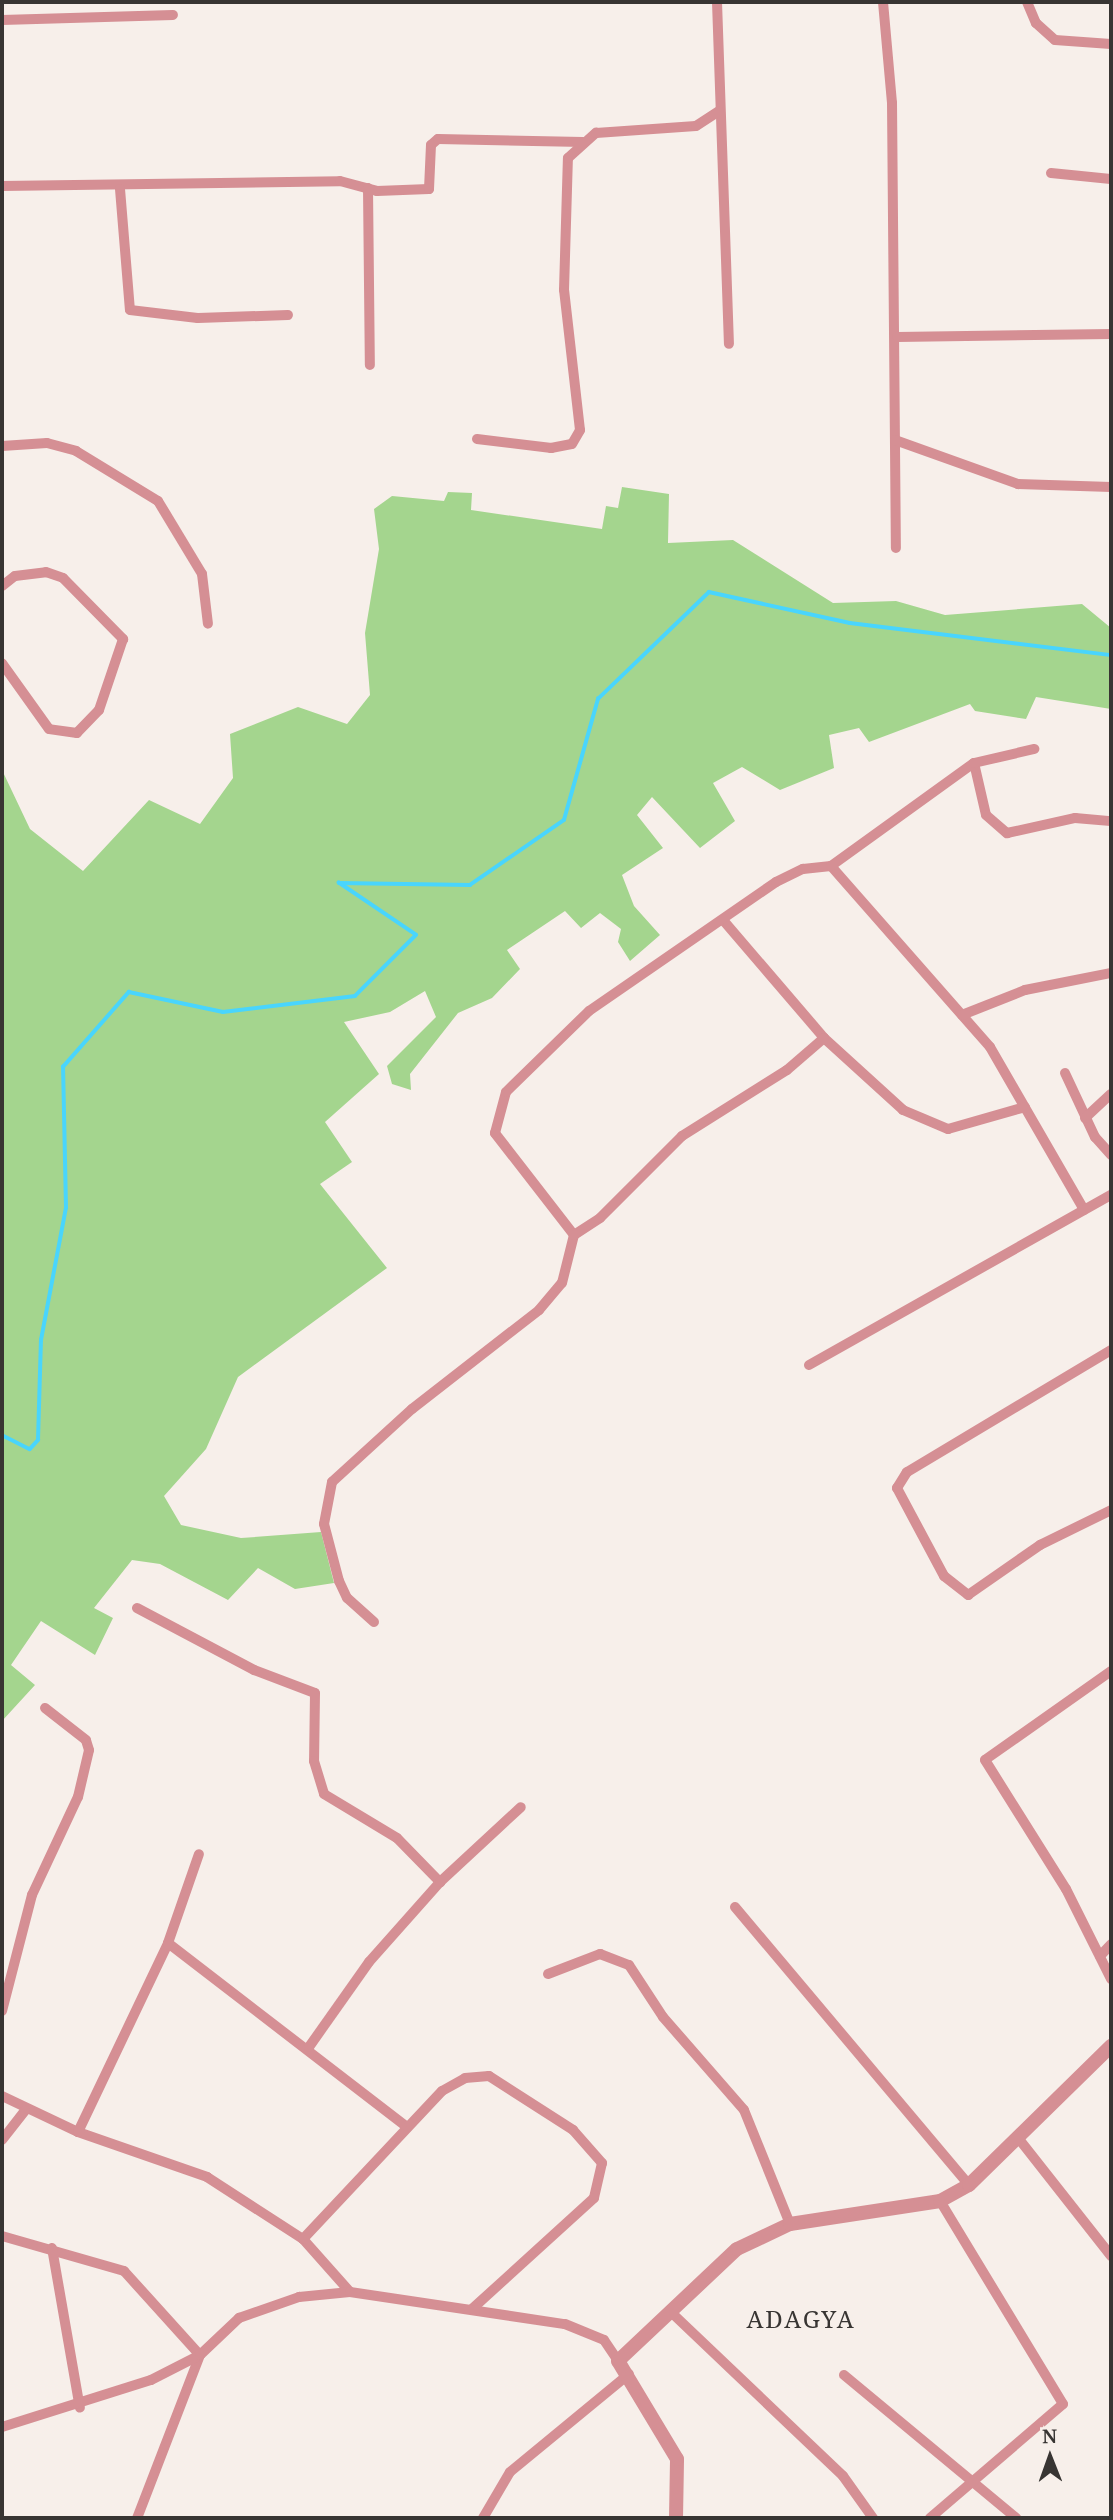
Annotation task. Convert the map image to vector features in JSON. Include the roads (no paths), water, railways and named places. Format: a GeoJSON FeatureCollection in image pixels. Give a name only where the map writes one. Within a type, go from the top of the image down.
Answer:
{"type":"FeatureCollection","features":[{"type":"Feature","properties":{"kind":"street"},"geometry":{"type":"LineString","coordinates":[[717,2],[729,344]]}},
{"type":"Feature","properties":{"kind":"street"},"geometry":{"type":"LineString","coordinates":[[883,2],[897,337],[896,548]]}},
{"type":"Feature","properties":{"kind":"street"},"geometry":{"type":"LineString","coordinates":[[1027,2],[1036,23],[1055,40],[1111,44]]}},
{"type":"Feature","properties":{"kind":"street"},"geometry":{"type":"LineString","coordinates":[[2,20],[173,15]]}},
{"type":"Feature","properties":{"kind":"street"},"geometry":{"type":"LineString","coordinates":[[477,439],[551,448],[572,444],[580,430],[564,232],[568,158],[596,133],[696,126],[719,111]]}},
{"type":"Feature","properties":{"kind":"street"},"geometry":{"type":"LineString","coordinates":[[2,186],[120,188],[340,181],[368,188],[433,186],[431,145],[438,139],[583,142]]}},
{"type":"Feature","properties":{"kind":"street"},"geometry":{"type":"LineString","coordinates":[[1051,173],[1111,179]]}},
{"type":"Feature","properties":{"kind":"street"},"geometry":{"type":"LineString","coordinates":[[120,188],[130,310],[198,318],[288,315]]}},
{"type":"Feature","properties":{"kind":"street"},"geometry":{"type":"LineString","coordinates":[[368,188],[370,365]]}},
{"type":"Feature","properties":{"kind":"street"},"geometry":{"type":"LineString","coordinates":[[897,337],[1111,334]]}},
{"type":"Feature","properties":{"kind":"street"},"geometry":{"type":"LineString","coordinates":[[895,440],[1018,484],[1111,487]]}},
{"type":"Feature","properties":{"kind":"street"},"geometry":{"type":"LineString","coordinates":[[2,446],[47,443],[76,451],[158,501],[202,574],[208,624]]}},
{"type":"Feature","properties":{"kind":"street"},"geometry":{"type":"LineString","coordinates":[[2,586],[36,573],[63,578],[123,639],[99,710],[76,733],[49,729],[2,663]]}},
{"type":"Feature","properties":{"kind":"street"},"geometry":{"type":"LineString","coordinates":[[574,1235],[495,1133],[506,1092],[589,1012],[776,882],[831,866],[974,763],[1034,749]]}},
{"type":"Feature","properties":{"kind":"street"},"geometry":{"type":"LineString","coordinates":[[974,763],[986,815],[1007,833],[1075,818],[1111,821]]}},
{"type":"Feature","properties":{"kind":"street"},"geometry":{"type":"LineString","coordinates":[[831,866],[990,1047],[1084,1210]]}},
{"type":"Feature","properties":{"kind":"street"},"geometry":{"type":"LineString","coordinates":[[723,920],[824,1038],[883,1096],[948,1129],[1025,1107]]}},
{"type":"Feature","properties":{"kind":"street"},"geometry":{"type":"LineString","coordinates":[[962,1015],[1025,990],[1111,973]]}},
{"type":"Feature","properties":{"kind":"street"},"geometry":{"type":"LineString","coordinates":[[374,1622],[347,1598],[339,1581],[324,1524],[332,1482],[412,1409],[540,1310],[562,1283],[574,1235],[600,1218],[682,1136],[787,1070],[824,1038]]}},
{"type":"Feature","properties":{"kind":"street"},"geometry":{"type":"LineString","coordinates":[[1065,1073],[1085,1118],[1111,1156]]}},
{"type":"Feature","properties":{"kind":"street"},"geometry":{"type":"LineString","coordinates":[[1085,1118],[1111,1094]]}},
{"type":"Feature","properties":{"kind":"street"},"geometry":{"type":"LineString","coordinates":[[809,1365],[1111,1195]]}},
{"type":"Feature","properties":{"kind":"street"},"geometry":{"type":"LineString","coordinates":[[1111,1350],[907,1472],[897,1488],[944,1576],[968,1595],[1040,1545],[1111,1510]]}},
{"type":"Feature","properties":{"kind":"street"},"geometry":{"type":"LineString","coordinates":[[137,1608],[254,1670],[315,1693],[314,1761],[324,1794],[397,1838],[440,1882]]}},
{"type":"Feature","properties":{"kind":"street"},"geometry":{"type":"LineString","coordinates":[[1111,1671],[985,1760],[1066,1889],[1111,1979]]}},
{"type":"Feature","properties":{"kind":"street"},"geometry":{"type":"LineString","coordinates":[[2,2011],[32,1895],[78,1797],[89,1751],[86,1740],[45,1708]]}},
{"type":"Feature","properties":{"kind":"street"},"geometry":{"type":"LineString","coordinates":[[309,2047],[369,1962],[440,1882],[521,1807]]}},
{"type":"Feature","properties":{"kind":"street"},"geometry":{"type":"LineString","coordinates":[[78,2132],[168,1943],[199,1854]]}},
{"type":"Feature","properties":{"kind":"street"},"geometry":{"type":"LineString","coordinates":[[735,1907],[969,2185]]}},
{"type":"Feature","properties":{"kind":"street"},"geometry":{"type":"LineString","coordinates":[[168,1943],[309,2047],[407,2127]]}},
{"type":"Feature","properties":{"kind":"street"},"geometry":{"type":"LineString","coordinates":[[1100,1956],[1111,1944]]}},
{"type":"Feature","properties":{"kind":"street"},"geometry":{"type":"LineString","coordinates":[[548,1973],[600,1954],[629,1965],[663,2017],[744,2110],[790,2224]]}},
{"type":"Feature","properties":{"kind":"street"},"geometry":{"type":"LineString","coordinates":[[618,2361],[674,2315],[737,2249],[790,2224],[940,2201],[969,2185],[1111,2046]]}},
{"type":"Feature","properties":{"kind":"street"},"geometry":{"type":"LineString","coordinates":[[303,2239],[407,2127],[453,2082],[489,2076],[573,2130],[602,2163],[594,2198],[472,2309]]}},
{"type":"Feature","properties":{"kind":"street"},"geometry":{"type":"LineString","coordinates":[[2,2096],[25,2111],[78,2132],[207,2177],[303,2239],[350,2292]]}},
{"type":"Feature","properties":{"kind":"street"},"geometry":{"type":"LineString","coordinates":[[2,2140],[25,2111]]}},
{"type":"Feature","properties":{"kind":"street"},"geometry":{"type":"LineString","coordinates":[[1018,2139],[1111,2256]]}},
{"type":"Feature","properties":{"kind":"street"},"geometry":{"type":"LineString","coordinates":[[930,2518],[973,2486],[1063,2404],[940,2201]]}},
{"type":"Feature","properties":{"kind":"street"},"geometry":{"type":"LineString","coordinates":[[2,2236],[52,2248],[139,2281],[200,2355]]}},
{"type":"Feature","properties":{"kind":"street"},"geometry":{"type":"LineString","coordinates":[[52,2248],[80,2407]]}},
{"type":"Feature","properties":{"kind":"street"},"geometry":{"type":"LineString","coordinates":[[2,2427],[80,2407],[200,2355],[264,2304],[350,2292],[565,2324],[604,2340],[629,2374],[677,2459],[677,2517]]}},
{"type":"Feature","properties":{"kind":"street"},"geometry":{"type":"LineString","coordinates":[[674,2315],[843,2476],[873,2518]]}},
{"type":"Feature","properties":{"kind":"street"},"geometry":{"type":"LineString","coordinates":[[137,2518],[200,2355]]}},
{"type":"Feature","properties":{"kind":"street"},"geometry":{"type":"LineString","coordinates":[[483,2518],[510,2472],[629,2374]]}},
{"type":"Feature","properties":{"kind":"street"},"geometry":{"type":"LineString","coordinates":[[844,2375],[973,2486],[1016,2518]]}},
{"type":"Feature","properties":{"kind":"waterway"},"geometry":{"type":"LineString","coordinates":[[2,1435],[30,1449],[38,1440],[41,1340],[66,1208],[63,1067],[129,992],[223,1012],[355,996],[416,935],[339,883],[470,885],[564,820],[598,699],[709,592],[850,623],[1111,655]]}},
{"type":"Feature","properties":{"kind":"district","name":"ADAGYA"},"geometry":{"type":"Point","coordinates":[801,2319]}}]}
